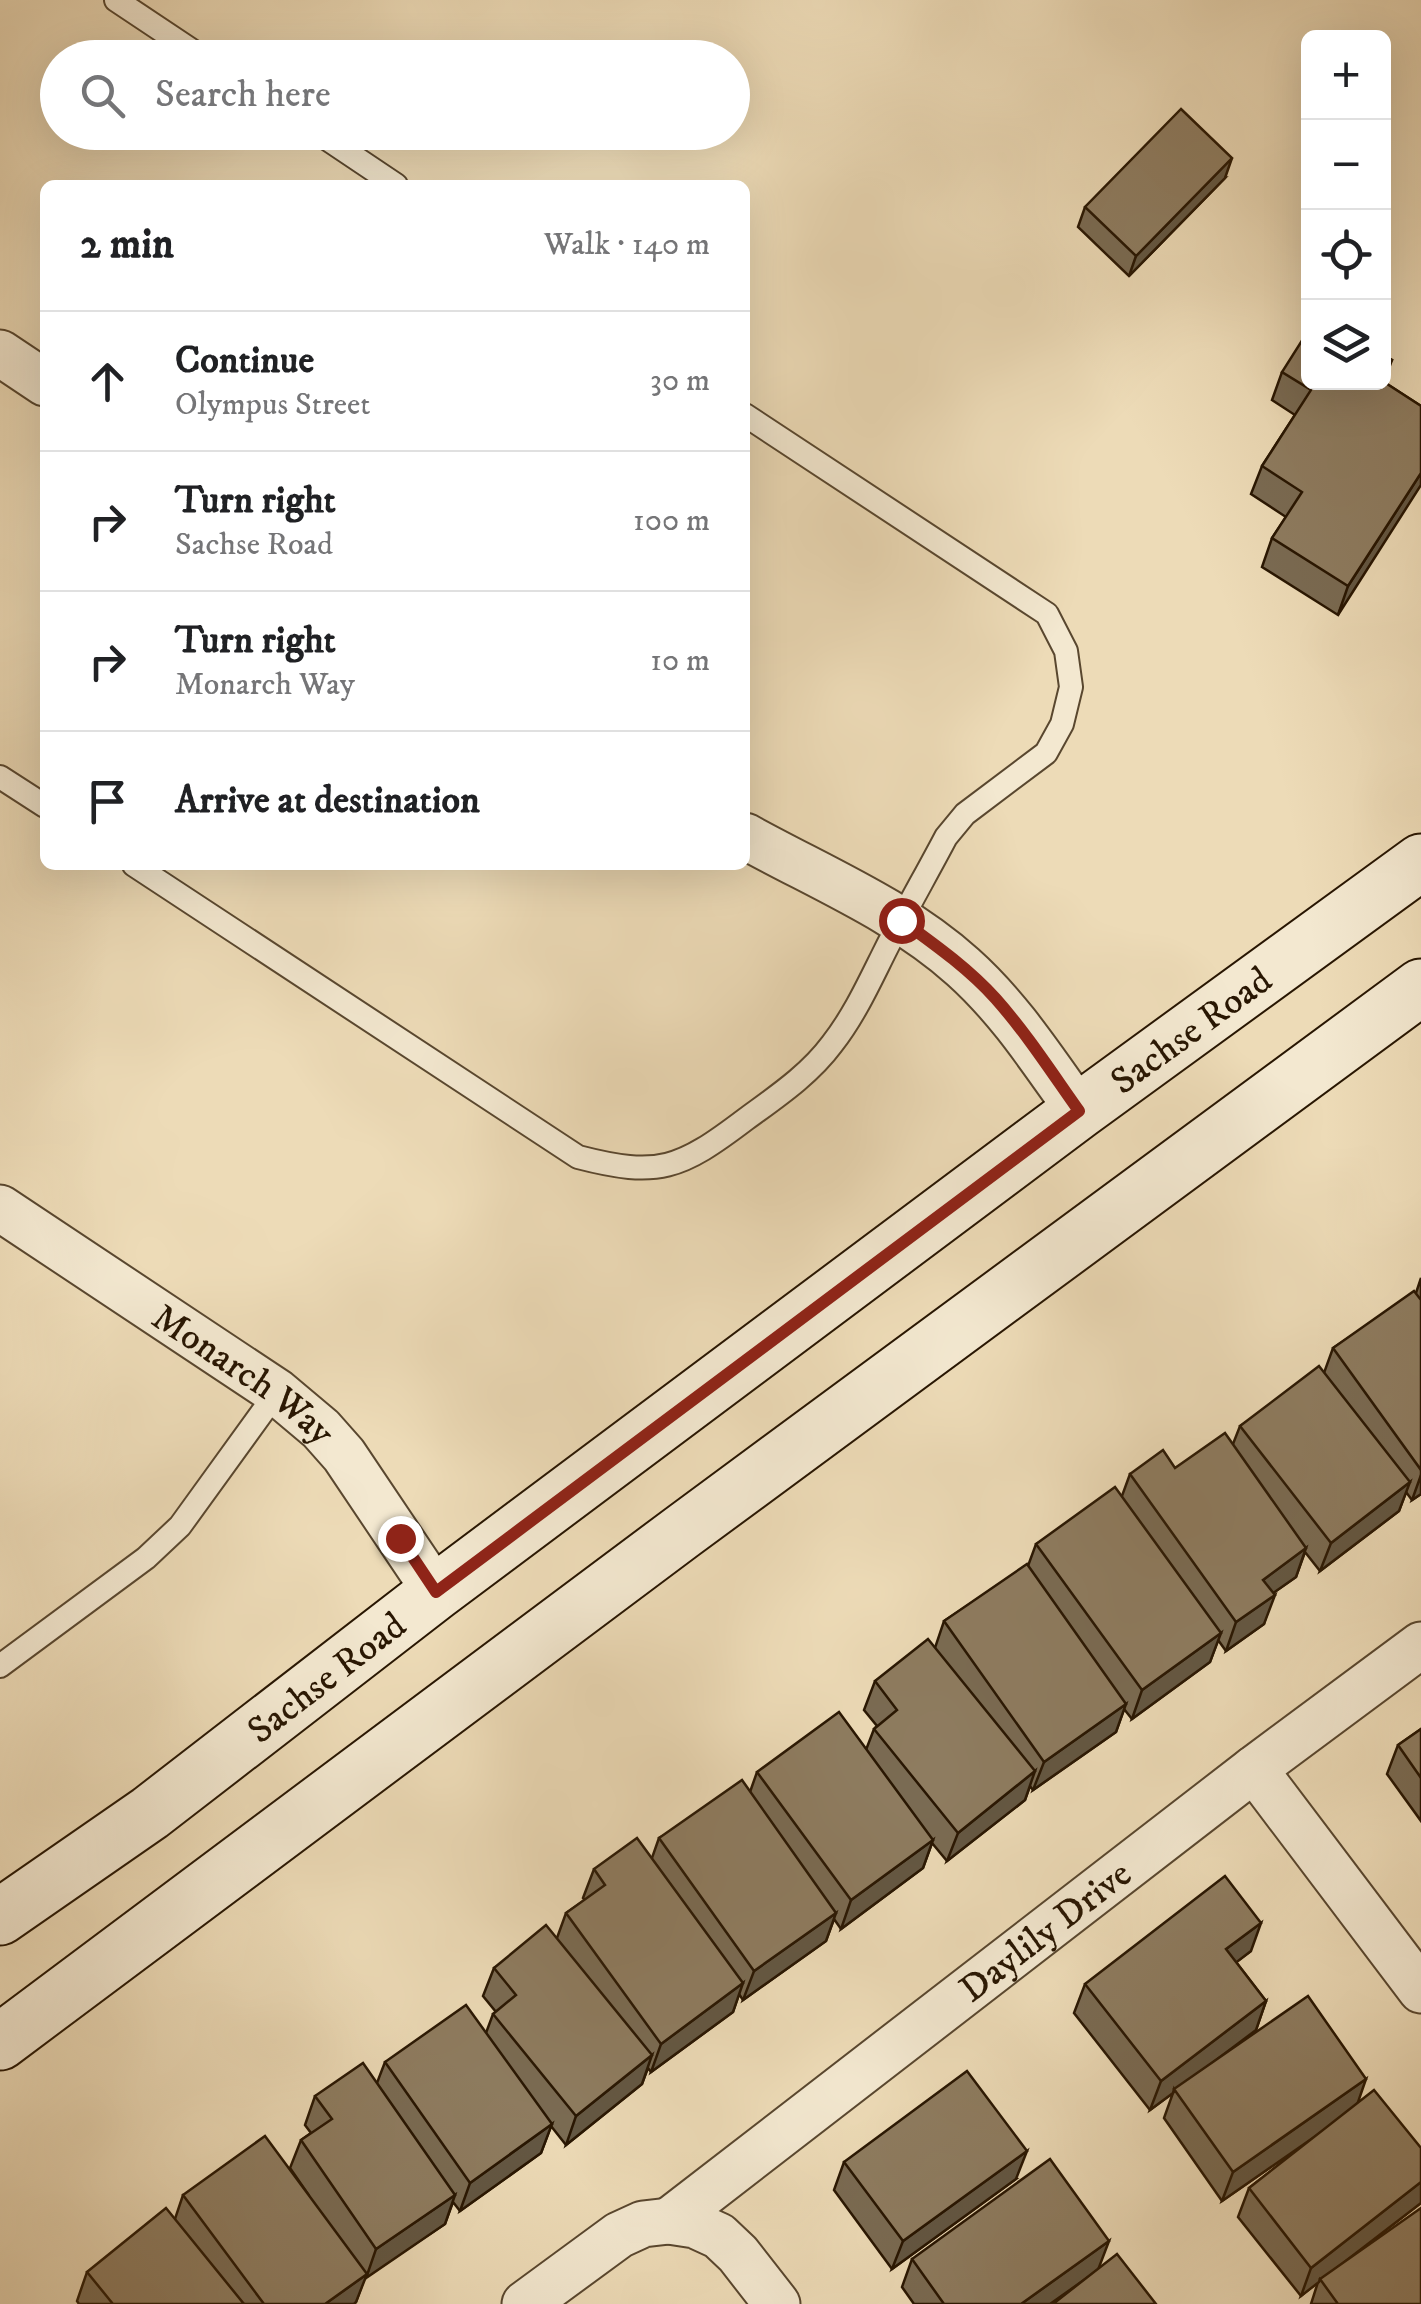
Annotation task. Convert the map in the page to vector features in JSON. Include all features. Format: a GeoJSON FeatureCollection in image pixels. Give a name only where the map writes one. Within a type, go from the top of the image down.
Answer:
{"type":"FeatureCollection","features":[{"type":"Feature","properties":{"kind":"main road","name":"Sachse Road"},"geometry":{"type":"LineString","coordinates":[[0,1917],[197,1778],[436,1592],[1079,1111],[1421,862]]}},
{"type":"Feature","properties":{"kind":"main road"},"geometry":{"type":"LineString","coordinates":[[0,2042],[1421,987]]}},
{"type":"Feature","properties":{"kind":"street"},"geometry":{"type":"LineString","coordinates":[[0,353],[40,380]]}},
{"type":"Feature","properties":{"kind":"street"},"geometry":{"type":"LineString","coordinates":[[750,839],[901,920],[961,964],[1033,1044],[1079,1111]]}},
{"type":"Feature","properties":{"kind":"street","name":"Monarch Way"},"geometry":{"type":"LineString","coordinates":[[0,1208],[276,1392],[322,1429],[344,1455],[436,1592]]}},
{"type":"Feature","properties":{"kind":"street","name":"Daylily Drive"},"geometry":{"type":"LineString","coordinates":[[669,2220],[1421,1644]]}},
{"type":"Feature","properties":{"kind":"street"},"geometry":{"type":"LineString","coordinates":[[1254,1769],[1421,1990]]}},
{"type":"Feature","properties":{"kind":"street"},"geometry":{"type":"LineString","coordinates":[[525,2304],[619,2236],[642,2224],[669,2220],[695,2225],[719,2236],[776,2304]]}},
{"type":"Feature","properties":{"kind":"lane"},"geometry":{"type":"LineString","coordinates":[[116,0],[176,40]]}},
{"type":"Feature","properties":{"kind":"lane"},"geometry":{"type":"LineString","coordinates":[[344,150],[389,180]]}},
{"type":"Feature","properties":{"kind":"lane"},"geometry":{"type":"LineString","coordinates":[[142,870],[578,1157],[648,1170],[681,1162],[795,1083],[832,1045],[852,1015],[946,837],[965,814],[1046,753],[1062,724],[1070,687],[1066,651],[1047,614],[750,418]]}},
{"type":"Feature","properties":{"kind":"lane"},"geometry":{"type":"LineString","coordinates":[[0,777],[40,803]]}},
{"type":"Feature","properties":{"kind":"lane"},"geometry":{"type":"LineString","coordinates":[[0,1666],[146,1558],[180,1526],[276,1392]]}},
{"type":"Feature","properties":{"kind":"building"},"geometry":{"type":"Polygon","coordinates":[[[1181,109],[1232,158],[1136,256],[1085,207],[1181,109]]]}},
{"type":"Feature","properties":{"kind":"building"},"geometry":{"type":"Polygon","coordinates":[[[1301,342],[1301,384],[1282,372],[1301,342]]]}},
{"type":"Feature","properties":{"kind":"building"},"geometry":{"type":"Polygon","coordinates":[[[1391,387],[1421,406],[1421,473],[1348,586],[1272,538],[1302,492],[1262,466],[1311,390],[1391,390],[1391,387]]]}},
{"type":"Feature","properties":{"kind":"building"},"geometry":{"type":"Polygon","coordinates":[[[1414,1291],[1421,1300],[1421,1470],[1333,1348],[1414,1291]]]}},
{"type":"Feature","properties":{"kind":"building"},"geometry":{"type":"Polygon","coordinates":[[[1319,1366],[1410,1482],[1331,1543],[1240,1426],[1319,1366]]]}},
{"type":"Feature","properties":{"kind":"building"},"geometry":{"type":"Polygon","coordinates":[[[1225,1433],[1306,1548],[1263,1580],[1275,1595],[1236,1622],[1130,1474],[1163,1450],[1175,1468],[1225,1433]]]}},
{"type":"Feature","properties":{"kind":"building"},"geometry":{"type":"Polygon","coordinates":[[[1115,1487],[1221,1633],[1142,1690],[1036,1544],[1115,1487]]]}},
{"type":"Feature","properties":{"kind":"building"},"geometry":{"type":"Polygon","coordinates":[[[1027,1564],[1126,1704],[1044,1762],[944,1621],[1027,1564]]]}},
{"type":"Feature","properties":{"kind":"building"},"geometry":{"type":"Polygon","coordinates":[[[928,1639],[1035,1771],[958,1833],[874,1729],[897,1710],[875,1681],[928,1639]]]}},
{"type":"Feature","properties":{"kind":"building"},"geometry":{"type":"Polygon","coordinates":[[[839,1712],[933,1840],[851,1900],[757,1772],[839,1712]]]}},
{"type":"Feature","properties":{"kind":"building"},"geometry":{"type":"Polygon","coordinates":[[[1421,1729],[1421,1778],[1398,1745],[1421,1729]]]}},
{"type":"Feature","properties":{"kind":"building"},"geometry":{"type":"Polygon","coordinates":[[[742,1780],[836,1913],[754,1971],[659,1838],[742,1780]]]}},
{"type":"Feature","properties":{"kind":"building"},"geometry":{"type":"Polygon","coordinates":[[[637,1838],[743,1983],[661,2044],[566,1913],[605,1885],[594,1869],[637,1838]]]}},
{"type":"Feature","properties":{"kind":"building"},"geometry":{"type":"Polygon","coordinates":[[[1225,1876],[1261,1923],[1226,1949],[1266,2001],[1161,2081],[1085,1984],[1225,1876]]]}},
{"type":"Feature","properties":{"kind":"building"},"geometry":{"type":"Polygon","coordinates":[[[546,1925],[652,2055],[576,2116],[493,2014],[516,1995],[494,1968],[546,1925]]]}},
{"type":"Feature","properties":{"kind":"building"},"geometry":{"type":"Polygon","coordinates":[[[1308,1996],[1366,2079],[1233,2172],[1174,2089],[1308,1996]]]}},
{"type":"Feature","properties":{"kind":"building"},"geometry":{"type":"Polygon","coordinates":[[[466,2005],[552,2124],[470,2183],[385,2062],[466,2005]]]}},
{"type":"Feature","properties":{"kind":"building"},"geometry":{"type":"Polygon","coordinates":[[[363,2063],[455,2195],[376,2249],[301,2140],[332,2119],[315,2096],[363,2063]]]}},
{"type":"Feature","properties":{"kind":"building"},"geometry":{"type":"Polygon","coordinates":[[[967,2071],[1027,2151],[903,2241],[844,2162],[967,2071]]]}},
{"type":"Feature","properties":{"kind":"building"},"geometry":{"type":"Polygon","coordinates":[[[1374,2090],[1421,2148],[1421,2182],[1311,2268],[1249,2188],[1374,2090]]]}},
{"type":"Feature","properties":{"kind":"building"},"geometry":{"type":"Polygon","coordinates":[[[265,2136],[367,2274],[325,2304],[264,2304],[183,2195],[265,2136]]]}},
{"type":"Feature","properties":{"kind":"building"},"geometry":{"type":"Polygon","coordinates":[[[1050,2159],[1109,2241],[1021,2304],[944,2304],[912,2259],[1050,2159]]]}},
{"type":"Feature","properties":{"kind":"building"},"geometry":{"type":"Polygon","coordinates":[[[166,2208],[244,2304],[113,2304],[87,2272],[166,2208]]]}},
{"type":"Feature","properties":{"kind":"building"},"geometry":{"type":"Polygon","coordinates":[[[1421,2208],[1421,2304],[1338,2304],[1320,2279],[1421,2208]]]}},
{"type":"Feature","properties":{"kind":"building"},"geometry":{"type":"Polygon","coordinates":[[[1117,2254],[1156,2304],[1053,2304],[1117,2254]]]}},
{"type":"Feature","properties":{"kind":"route"},"geometry":{"type":"LineString","coordinates":[[400,1538],[436,1592],[1079,1111],[1033,1044],[994,997],[961,964],[901,920]]}}]}
